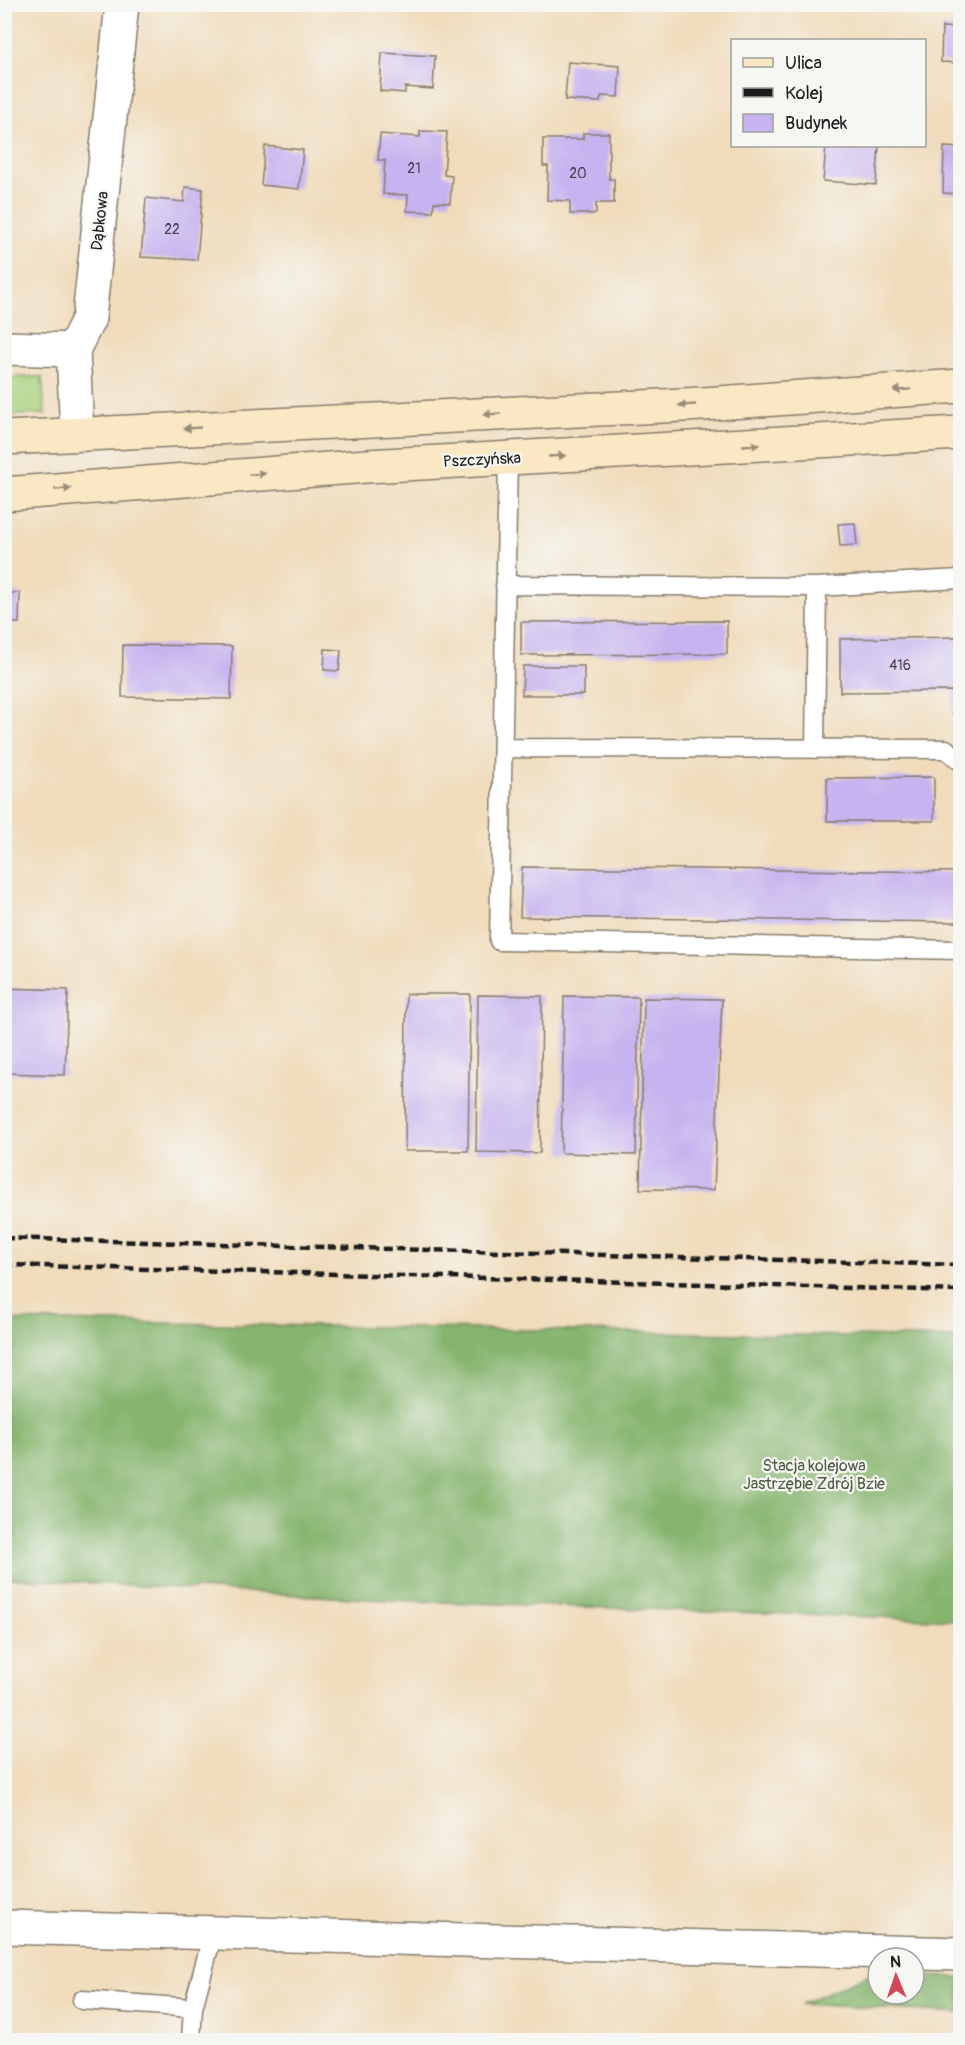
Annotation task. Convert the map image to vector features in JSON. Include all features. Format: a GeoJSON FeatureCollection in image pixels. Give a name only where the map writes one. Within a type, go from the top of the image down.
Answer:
{"type":"FeatureCollection","features":[{"type":"Feature","properties":{"kind":"main road"},"geometry":{"type":"LineString","coordinates":[[4,438],[703,404],[960,386]]}},
{"type":"Feature","properties":{"kind":"main road","name":"Pszczyńska"},"geometry":{"type":"LineString","coordinates":[[4,494],[367,466],[960,434]]}},
{"type":"Feature","properties":{"kind":"street","name":"Dąbkowa"},"geometry":{"type":"LineString","coordinates":[[77,434],[73,350],[89,318],[122,4]]}},
{"type":"Feature","properties":{"kind":"street"},"geometry":{"type":"LineString","coordinates":[[4,348],[73,350]]}},
{"type":"Feature","properties":{"kind":"street"},"geometry":{"type":"LineString","coordinates":[[4,1927],[960,1954]]}},
{"type":"Feature","properties":{"kind":"lane"},"geometry":{"type":"LineString","coordinates":[[508,458],[499,941],[960,950]]}},
{"type":"Feature","properties":{"kind":"lane"},"geometry":{"type":"LineString","coordinates":[[505,585],[817,586],[960,579]]}},
{"type":"Feature","properties":{"kind":"lane"},"geometry":{"type":"LineString","coordinates":[[814,749],[817,586]]}},
{"type":"Feature","properties":{"kind":"lane"},"geometry":{"type":"LineString","coordinates":[[503,748],[946,749],[960,761]]}},
{"type":"Feature","properties":{"kind":"lane"},"geometry":{"type":"LineString","coordinates":[[191,2040],[193,2008],[213,1933]]}},
{"type":"Feature","properties":{"kind":"lane"},"geometry":{"type":"LineString","coordinates":[[82,2000],[193,2008]]}},
{"type":"Feature","properties":{"kind":"green space"},"geometry":{"type":"Polygon","coordinates":[[[5,377],[42,377],[45,414],[5,415],[5,377]]]}},
{"type":"Feature","properties":{"kind":"green space","name":"Stacja kolejowa Jastrzębie Zdrój Bzie"},"geometry":{"type":"Polygon","coordinates":[[[4,1320],[960,1338],[960,1620],[386,1600],[5,1578],[4,1320]]]}},
{"type":"Feature","properties":{"kind":"green space"},"geometry":{"type":"Polygon","coordinates":[[[866,1976],[866,2006],[926,2006],[926,1976],[960,1977],[960,2013],[801,2004],[866,1976]]]}},
{"type":"Feature","properties":{"kind":"building"},"geometry":{"type":"Polygon","coordinates":[[[942,27],[960,28],[960,63],[941,62],[942,27]]]}},
{"type":"Feature","properties":{"kind":"building"},"geometry":{"type":"Polygon","coordinates":[[[382,53],[435,56],[433,89],[405,87],[405,93],[380,91],[382,53]]]}},
{"type":"Feature","properties":{"kind":"building"},"geometry":{"type":"Polygon","coordinates":[[[568,62],[620,66],[618,97],[601,96],[600,102],[565,100],[568,62]]]}},
{"type":"Feature","properties":{"kind":"building"},"geometry":{"type":"Polygon","coordinates":[[[420,131],[447,132],[444,175],[452,176],[450,203],[434,202],[433,212],[407,211],[408,195],[383,194],[385,160],[378,160],[380,134],[420,137],[420,131]]]}},
{"type":"Feature","properties":{"kind":"building"},"geometry":{"type":"Polygon","coordinates":[[[583,133],[609,133],[609,179],[614,179],[614,203],[596,203],[596,214],[570,214],[570,201],[547,200],[548,166],[543,166],[543,139],[583,139],[583,133]]]}},
{"type":"Feature","properties":{"kind":"building"},"geometry":{"type":"Polygon","coordinates":[[[265,146],[303,150],[299,189],[261,185],[265,146]]]}},
{"type":"Feature","properties":{"kind":"building"},"geometry":{"type":"Polygon","coordinates":[[[826,147],[879,147],[876,185],[823,181],[826,147]]]}},
{"type":"Feature","properties":{"kind":"building"},"geometry":{"type":"Polygon","coordinates":[[[944,147],[960,148],[960,194],[943,193],[944,147]]]}},
{"type":"Feature","properties":{"kind":"building"},"geometry":{"type":"Polygon","coordinates":[[[185,187],[203,189],[197,260],[141,257],[146,198],[184,202],[185,187]]]}},
{"type":"Feature","properties":{"kind":"building"},"geometry":{"type":"Polygon","coordinates":[[[855,523],[857,545],[840,546],[838,524],[855,523]]]}},
{"type":"Feature","properties":{"kind":"building"},"geometry":{"type":"Polygon","coordinates":[[[4,593],[20,593],[19,623],[4,623],[4,593]]]}},
{"type":"Feature","properties":{"kind":"building"},"geometry":{"type":"Polygon","coordinates":[[[727,621],[727,654],[521,655],[521,622],[727,621]]]}},
{"type":"Feature","properties":{"kind":"building"},"geometry":{"type":"Polygon","coordinates":[[[960,637],[960,715],[953,715],[954,691],[840,692],[840,639],[960,637]]]}},
{"type":"Feature","properties":{"kind":"building"},"geometry":{"type":"Polygon","coordinates":[[[123,645],[232,646],[231,699],[122,697],[123,645]]]}},
{"type":"Feature","properties":{"kind":"building"},"geometry":{"type":"Polygon","coordinates":[[[325,649],[341,650],[339,671],[324,670],[325,649]]]}},
{"type":"Feature","properties":{"kind":"building"},"geometry":{"type":"Polygon","coordinates":[[[523,666],[584,666],[584,695],[522,695],[523,666]]]}},
{"type":"Feature","properties":{"kind":"building"},"geometry":{"type":"Polygon","coordinates":[[[934,777],[934,821],[827,821],[827,778],[934,777]]]}},
{"type":"Feature","properties":{"kind":"building"},"geometry":{"type":"Polygon","coordinates":[[[522,867],[960,872],[960,922],[520,917],[522,867]]]}},
{"type":"Feature","properties":{"kind":"building"},"geometry":{"type":"Polygon","coordinates":[[[5,988],[68,990],[65,1075],[5,1073],[5,988]]]}},
{"type":"Feature","properties":{"kind":"building"},"geometry":{"type":"Polygon","coordinates":[[[406,994],[470,994],[468,1151],[405,1151],[406,994]]]}},
{"type":"Feature","properties":{"kind":"building"},"geometry":{"type":"Polygon","coordinates":[[[478,995],[542,996],[540,1153],[476,1152],[478,995]]]}},
{"type":"Feature","properties":{"kind":"building"},"geometry":{"type":"Polygon","coordinates":[[[564,996],[639,997],[636,1155],[561,1153],[564,996]]]}},
{"type":"Feature","properties":{"kind":"building"},"geometry":{"type":"Polygon","coordinates":[[[644,998],[722,999],[714,1190],[640,1189],[644,998]]]}},
{"type":"Feature","properties":{"kind":"railway"},"geometry":{"type":"LineString","coordinates":[[4,1238],[960,1265]]}},
{"type":"Feature","properties":{"kind":"railway"},"geometry":{"type":"LineString","coordinates":[[4,1265],[960,1291]]}}]}
